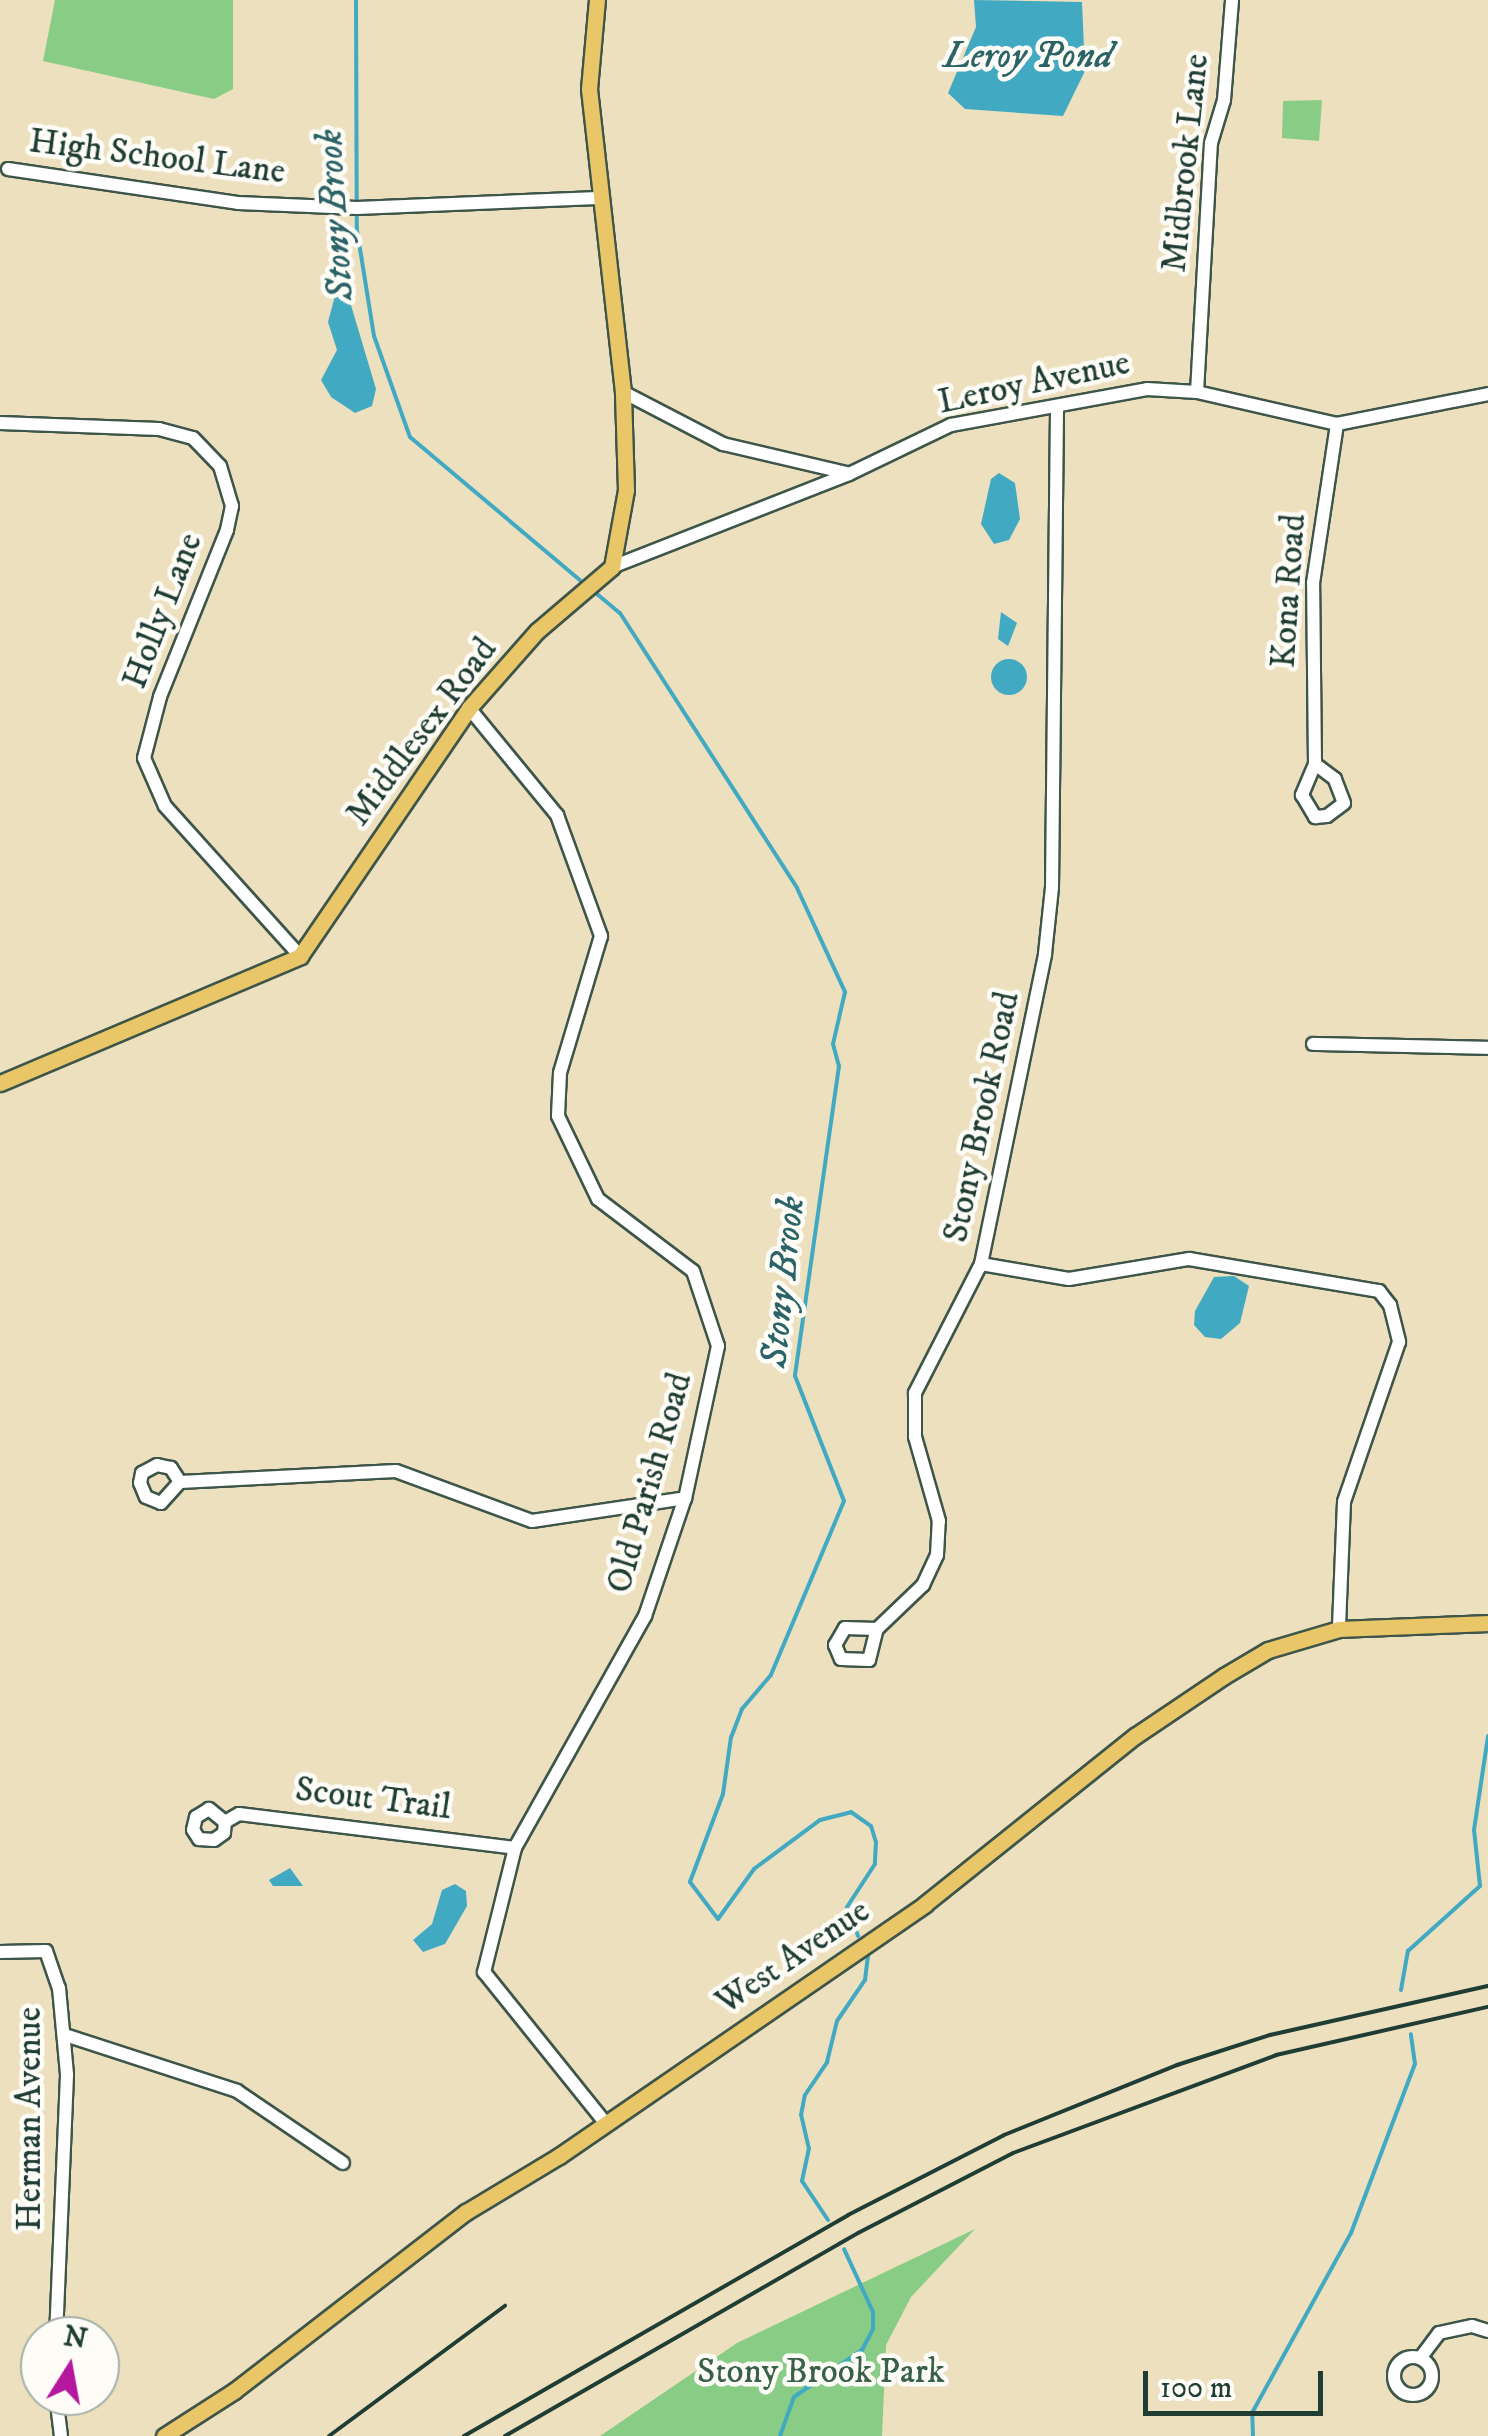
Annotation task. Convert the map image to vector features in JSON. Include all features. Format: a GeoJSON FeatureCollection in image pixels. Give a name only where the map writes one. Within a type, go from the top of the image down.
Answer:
{"type":"FeatureCollection","features":[{"type":"Feature","properties":{"kind":"main road"},"geometry":{"type":"LineString","coordinates":[[596,0],[589,88],[598,198],[623,392],[626,490],[612,567]]}},
{"type":"Feature","properties":{"kind":"main road","name":"Middlesex Road"},"geometry":{"type":"LineString","coordinates":[[300,956],[468,708],[537,631],[612,567]]}},
{"type":"Feature","properties":{"kind":"main road"},"geometry":{"type":"LineString","coordinates":[[0,1084],[300,956]]}},
{"type":"Feature","properties":{"kind":"main road","name":"West Avenue"},"geometry":{"type":"LineString","coordinates":[[164,2436],[234,2391],[466,2212],[924,1904],[1180,1706],[1268,1650],[1339,1628],[1488,1623]]}},
{"type":"Feature","properties":{"kind":"street","name":"Midbrook Lane"},"geometry":{"type":"LineString","coordinates":[[1197,392],[1212,143],[1224,100],[1232,0]]}},
{"type":"Feature","properties":{"kind":"street","name":"High School Lane"},"geometry":{"type":"LineString","coordinates":[[8,169],[238,202],[357,208],[598,198]]}},
{"type":"Feature","properties":{"kind":"street","name":"Leroy Avenue"},"geometry":{"type":"LineString","coordinates":[[612,567],[849,474],[950,425],[1147,389],[1197,392],[1338,424],[1488,394]]}},
{"type":"Feature","properties":{"kind":"street"},"geometry":{"type":"LineString","coordinates":[[623,392],[724,444],[849,474]]}},
{"type":"Feature","properties":{"kind":"street","name":"Stony Brook Road"},"geometry":{"type":"LineString","coordinates":[[1056,406],[1052,887],[1038,994],[981,1264],[1068,1279],[1189,1259],[1379,1292],[1390,1304],[1399,1342],[1344,1502],[1339,1628]]}},
{"type":"Feature","properties":{"kind":"street","name":"Holly Lane"},"geometry":{"type":"LineString","coordinates":[[0,423],[159,429],[193,438],[220,466],[232,506],[227,530],[160,697],[144,758],[165,806],[300,956]]}},
{"type":"Feature","properties":{"kind":"street","name":"Kona Road"},"geometry":{"type":"LineString","coordinates":[[1315,764],[1314,583],[1338,424]]}},
{"type":"Feature","properties":{"kind":"street","name":"Old Parish Road"},"geometry":{"type":"LineString","coordinates":[[468,708],[557,815],[601,936],[560,1072],[558,1116],[598,1199],[693,1271],[718,1346],[685,1498],[644,1616],[515,1848],[484,1972],[604,2121]]}},
{"type":"Feature","properties":{"kind":"street"},"geometry":{"type":"LineString","coordinates":[[1313,1044],[1488,1048]]}},
{"type":"Feature","properties":{"kind":"street"},"geometry":{"type":"LineString","coordinates":[[877,1629],[923,1584],[940,1538],[915,1437],[914,1393],[981,1264]]}},
{"type":"Feature","properties":{"kind":"street"},"geometry":{"type":"LineString","coordinates":[[180,1482],[410,1472],[532,1521],[685,1498]]}},
{"type":"Feature","properties":{"kind":"street","name":"Scout Trail"},"geometry":{"type":"LineString","coordinates":[[225,1822],[239,1814],[515,1848]]}},
{"type":"Feature","properties":{"kind":"street","name":"Herman Avenue"},"geometry":{"type":"LineString","coordinates":[[0,1952],[46,1951],[65,2035],[57,2316]]}},
{"type":"Feature","properties":{"kind":"street"},"geometry":{"type":"LineString","coordinates":[[65,2035],[237,2091],[343,2163]]}},
{"type":"Feature","properties":{"kind":"street"},"geometry":{"type":"LineString","coordinates":[[1421,2358],[1439,2333],[1472,2326],[1488,2331]]}},
{"type":"Feature","properties":{"kind":"green space"},"geometry":{"type":"Polygon","coordinates":[[[55,0],[233,0],[233,89],[214,99],[43,61],[55,0]]]}},
{"type":"Feature","properties":{"kind":"green space"},"geometry":{"type":"Polygon","coordinates":[[[1322,100],[1319,141],[1282,138],[1283,101],[1322,100]]]}},
{"type":"Feature","properties":{"kind":"green space","name":"Stony Brook Park"},"geometry":{"type":"Polygon","coordinates":[[[975,2229],[911,2297],[886,2345],[882,2436],[600,2436],[737,2343],[975,2229]]]}},
{"type":"Feature","properties":{"kind":"water","name":"Leroy Pond"},"geometry":{"type":"Polygon","coordinates":[[[974,0],[1082,2],[1085,71],[1063,116],[965,109],[948,93],[976,27],[974,0]]]}},
{"type":"Feature","properties":{"kind":"water"},"geometry":{"type":"Polygon","coordinates":[[[345,285],[376,389],[372,406],[355,413],[331,397],[321,380],[337,350],[328,322],[336,292],[345,285]]]}},
{"type":"Feature","properties":{"kind":"water"},"geometry":{"type":"Polygon","coordinates":[[[999,473],[1015,483],[1020,519],[1009,540],[994,544],[981,524],[991,479],[999,473]]]}},
{"type":"Feature","properties":{"kind":"water"},"geometry":{"type":"Polygon","coordinates":[[[1001,612],[1017,623],[1008,646],[998,639],[1001,612]]]}},
{"type":"Feature","properties":{"kind":"water"},"geometry":{"type":"Polygon","coordinates":[[[1009,659],[1022,664],[1027,677],[1022,690],[1009,695],[996,690],[991,677],[996,664],[1009,659]]]}},
{"type":"Feature","properties":{"kind":"water"},"geometry":{"type":"Polygon","coordinates":[[[1234,1276],[1249,1286],[1240,1323],[1221,1339],[1205,1337],[1194,1325],[1195,1311],[1214,1277],[1234,1276]]]}},
{"type":"Feature","properties":{"kind":"water"},"geometry":{"type":"Polygon","coordinates":[[[290,1868],[303,1886],[273,1886],[269,1880],[290,1868]]]}},
{"type":"Feature","properties":{"kind":"water"},"geometry":{"type":"Polygon","coordinates":[[[455,1884],[466,1891],[467,1906],[445,1944],[423,1952],[413,1940],[432,1924],[442,1890],[455,1884]]]}},
{"type":"Feature","properties":{"kind":"waterway","name":"Stony Brook"},"geometry":{"type":"LineString","coordinates":[[356,0],[357,230],[374,336],[410,437],[580,580]]}},
{"type":"Feature","properties":{"kind":"waterway","name":"Stony Brook"},"geometry":{"type":"LineString","coordinates":[[597,594],[620,613],[797,888],[845,992],[833,1044],[839,1066],[795,1376],[844,1501],[771,1675],[742,1709],[731,1737],[723,1794],[690,1882],[718,1919],[754,1869],[820,1820],[851,1812],[871,1826],[876,1842],[875,1864],[847,1907],[858,1936]]}},
{"type":"Feature","properties":{"kind":"waterway"},"geometry":{"type":"LineString","coordinates":[[1401,1990],[1408,1951],[1480,1886],[1474,1830],[1488,1736]]}},
{"type":"Feature","properties":{"kind":"waterway","name":"Stony Brook"},"geometry":{"type":"LineString","coordinates":[[828,2220],[802,2181],[809,2149],[801,2115],[805,2095],[827,2062],[837,2021],[865,1980],[868,1954]]}},
{"type":"Feature","properties":{"kind":"waterway"},"geometry":{"type":"LineString","coordinates":[[1253,2436],[1252,2413],[1351,2233],[1415,2064],[1411,2034]]}},
{"type":"Feature","properties":{"kind":"waterway","name":"Stony Brook"},"geometry":{"type":"LineString","coordinates":[[780,2436],[794,2397],[862,2350],[873,2329],[873,2312],[844,2249]]}},
{"type":"Feature","properties":{"kind":"railway"},"geometry":{"type":"LineString","coordinates":[[464,2436],[848,2215],[1004,2135],[1177,2065],[1270,2035],[1488,1986]]}},
{"type":"Feature","properties":{"kind":"railway"},"geometry":{"type":"LineString","coordinates":[[505,2436],[858,2233],[1013,2153],[1276,2055],[1488,2007]]}},
{"type":"Feature","properties":{"kind":"railway"},"geometry":{"type":"LineString","coordinates":[[329,2436],[505,2306]]}}]}
